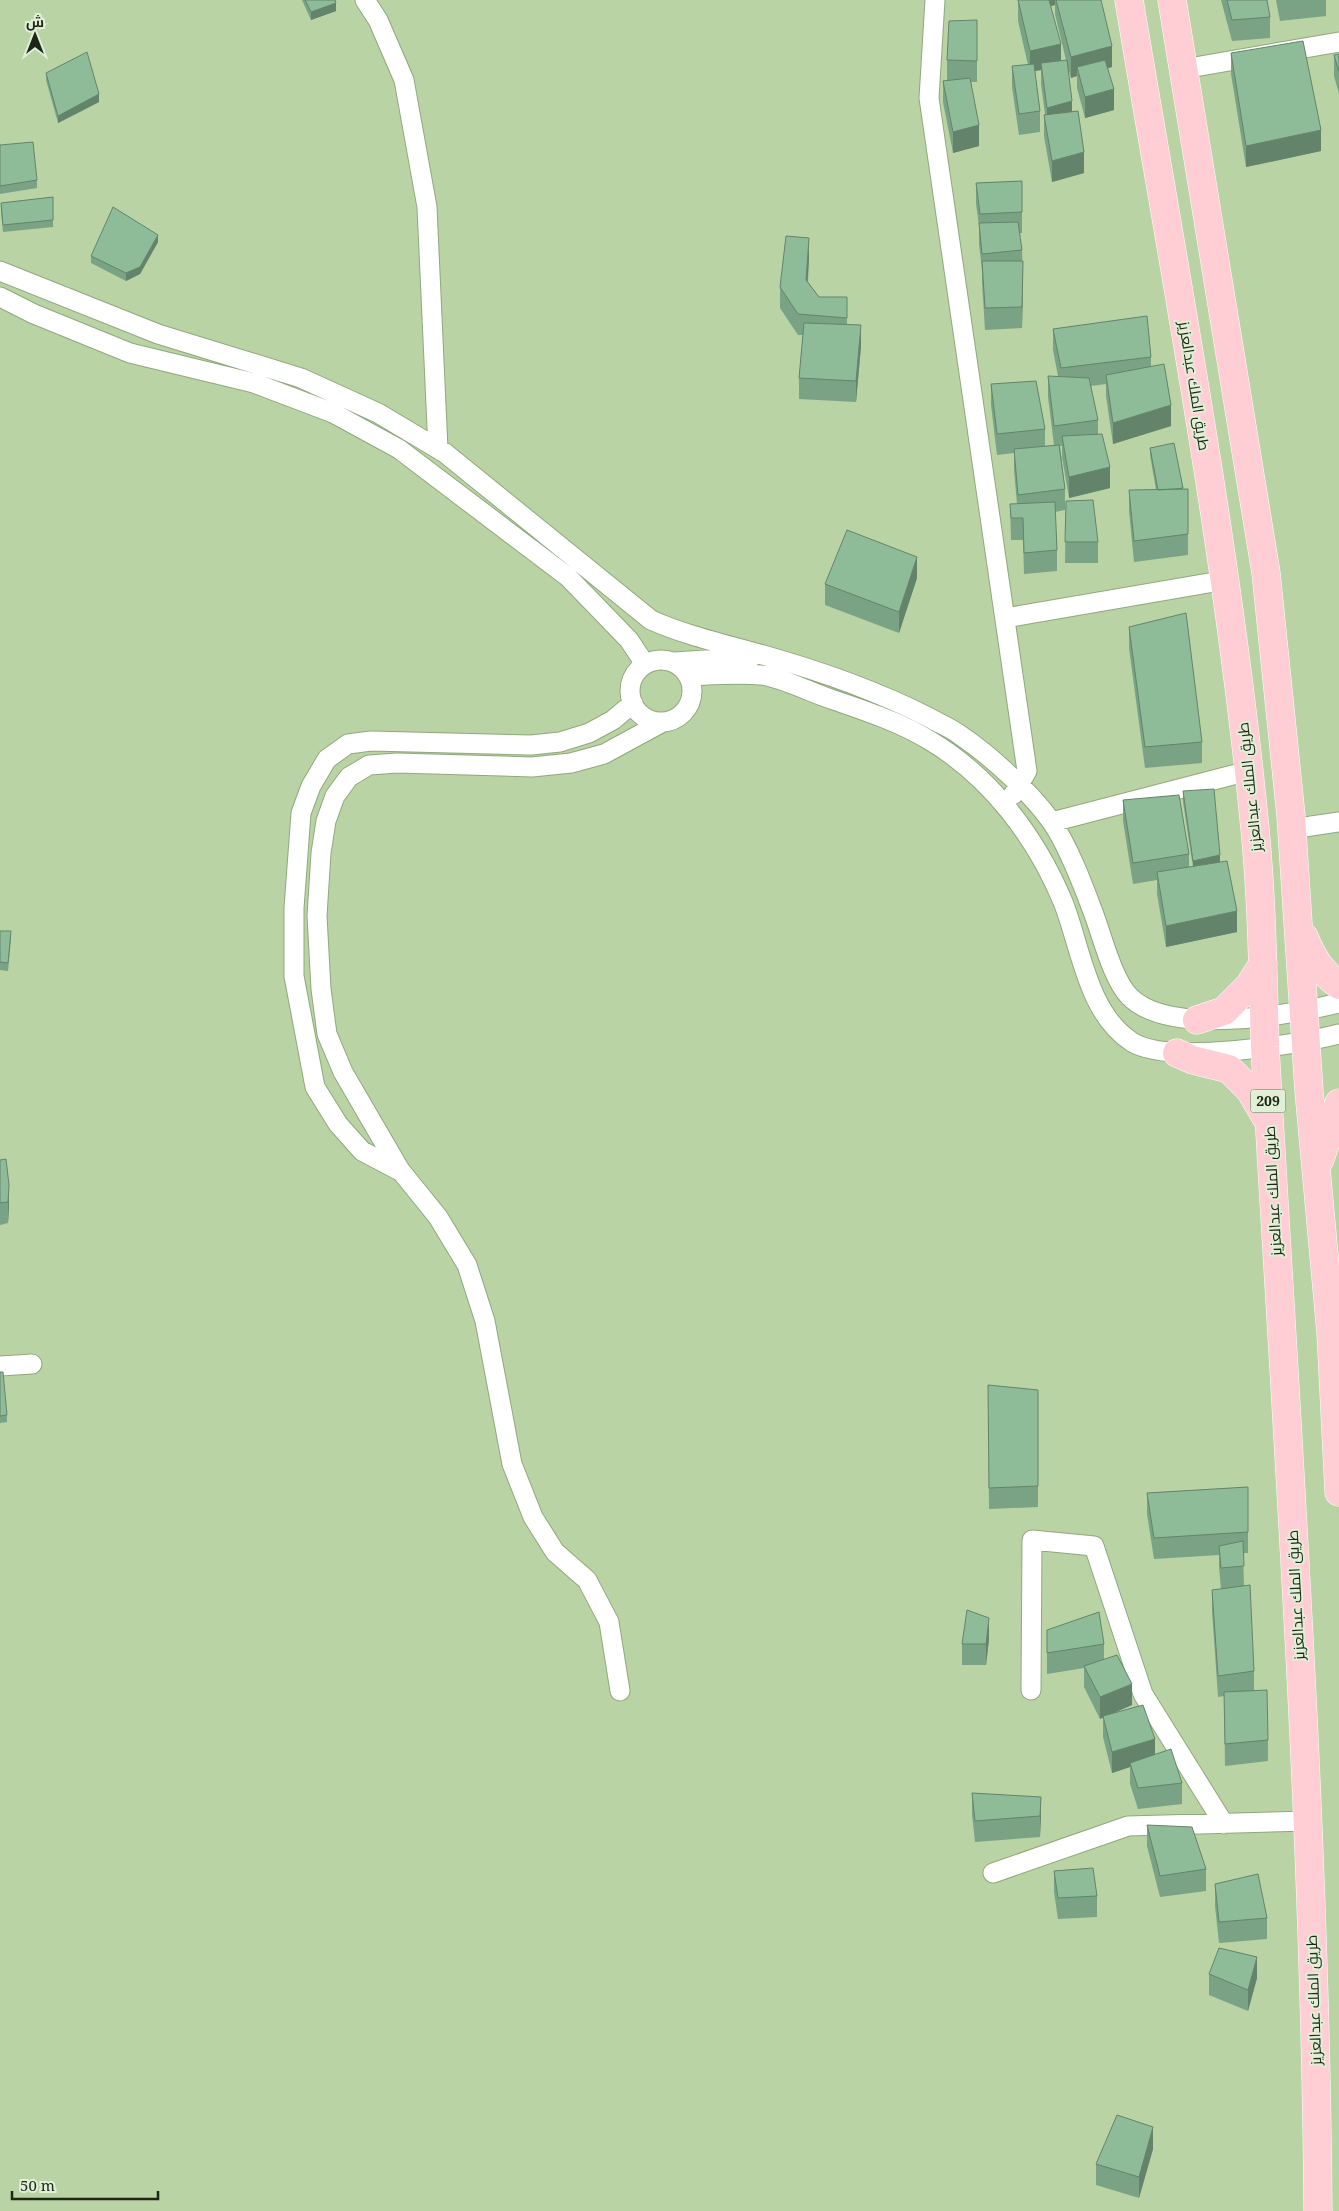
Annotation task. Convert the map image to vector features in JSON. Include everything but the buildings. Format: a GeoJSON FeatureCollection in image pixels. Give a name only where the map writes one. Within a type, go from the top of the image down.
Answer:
{"type":"FeatureCollection","features":[{"type":"Feature","properties":{"kind":"main road","name":"طريق الملك عبدالعزيز"},"geometry":{"type":"LineString","coordinates":[[1130,0],[1226,580],[1256,831],[1265,1047],[1308,1821],[1317,2079],[1318,2211]]}},
{"type":"Feature","properties":{"kind":"main road"},"geometry":{"type":"LineString","coordinates":[[1172,0],[1266,573],[1292,829],[1316,1170],[1335,1332],[1339,1492]]}},
{"type":"Feature","properties":{"kind":"main road"},"geometry":{"type":"LineString","coordinates":[[1298,924],[1317,965],[1324,974],[1339,985]]}},
{"type":"Feature","properties":{"kind":"main road"},"geometry":{"type":"LineString","coordinates":[[1197,1020],[1224,1011],[1249,986],[1263,964]]}},
{"type":"Feature","properties":{"kind":"main road"},"geometry":{"type":"LineString","coordinates":[[1177,1053],[1192,1060],[1229,1069],[1250,1090],[1269,1122]]}},
{"type":"Feature","properties":{"kind":"main road"},"geometry":{"type":"LineString","coordinates":[[1316,1170],[1339,1103]]}},
{"type":"Feature","properties":{"kind":"street"},"geometry":{"type":"LineString","coordinates":[[365,0],[378,20],[404,80],[427,207],[438,449]]}},
{"type":"Feature","properties":{"kind":"street"},"geometry":{"type":"LineString","coordinates":[[936,0],[928,98],[1028,771],[1005,807]]}},
{"type":"Feature","properties":{"kind":"street"},"geometry":{"type":"LineString","coordinates":[[1183,69],[1339,42]]}},
{"type":"Feature","properties":{"kind":"street"},"geometry":{"type":"LineString","coordinates":[[0,271],[158,334],[301,378],[378,412],[438,449],[651,620],[678,632],[765,656],[902,704],[960,734],[1006,772],[1052,822],[1081,880],[1117,976],[1128,996],[1146,1008],[1166,1016],[1197,1020],[1264,1017],[1304,1012],[1339,1003]]}},
{"type":"Feature","properties":{"kind":"street"},"geometry":{"type":"LineString","coordinates":[[0,297],[34,314],[130,353],[254,383],[333,412],[399,449],[568,577],[629,640],[645,664]]}},
{"type":"Feature","properties":{"kind":"street"},"geometry":{"type":"LineString","coordinates":[[1005,618],[1226,580]]}},
{"type":"Feature","properties":{"kind":"street"},"geometry":{"type":"LineString","coordinates":[[661,723],[650,721],[641,715],[633,703],[630,688],[632,679],[645,664],[665,660],[674,662],[765,656]]}},
{"type":"Feature","properties":{"kind":"street"},"geometry":{"type":"LineString","coordinates":[[620,1691],[608,1622],[587,1580],[555,1552],[533,1517],[512,1464],[485,1321],[467,1265],[438,1217],[400,1170],[343,1072],[327,1034],[321,988],[317,916],[321,853],[326,821],[335,796],[349,777],[369,765],[397,763],[532,767],[571,763],[604,754],[661,723],[682,716],[689,707],[693,697],[689,676],[674,662]]}},
{"type":"Feature","properties":{"kind":"street"},"geometry":{"type":"LineString","coordinates":[[689,676],[762,675],[874,714],[929,740],[969,770],[1016,818],[1039,851],[1063,902],[1097,1000],[1114,1025],[1132,1042],[1150,1050],[1177,1053],[1265,1047],[1306,1042],[1339,1034]]}},
{"type":"Feature","properties":{"kind":"street"},"geometry":{"type":"LineString","coordinates":[[400,1170],[362,1151],[338,1124],[315,1087],[294,976],[294,908],[298,842],[301,812],[311,786],[327,759],[348,744],[371,741],[531,745],[560,742],[589,733],[613,720],[633,703]]}},
{"type":"Feature","properties":{"kind":"street"},"geometry":{"type":"LineString","coordinates":[[1052,822],[1248,771]]}},
{"type":"Feature","properties":{"kind":"street"},"geometry":{"type":"LineString","coordinates":[[1292,829],[1339,822]]}},
{"type":"Feature","properties":{"kind":"street"},"geometry":{"type":"LineString","coordinates":[[0,1366],[32,1364]]}},
{"type":"Feature","properties":{"kind":"street"},"geometry":{"type":"LineString","coordinates":[[1032,1690],[1032,1540],[1094,1546],[1143,1694],[1224,1824]]}},
{"type":"Feature","properties":{"kind":"street"},"geometry":{"type":"LineString","coordinates":[[993,1874],[1128,1826],[1308,1821]]}}]}
